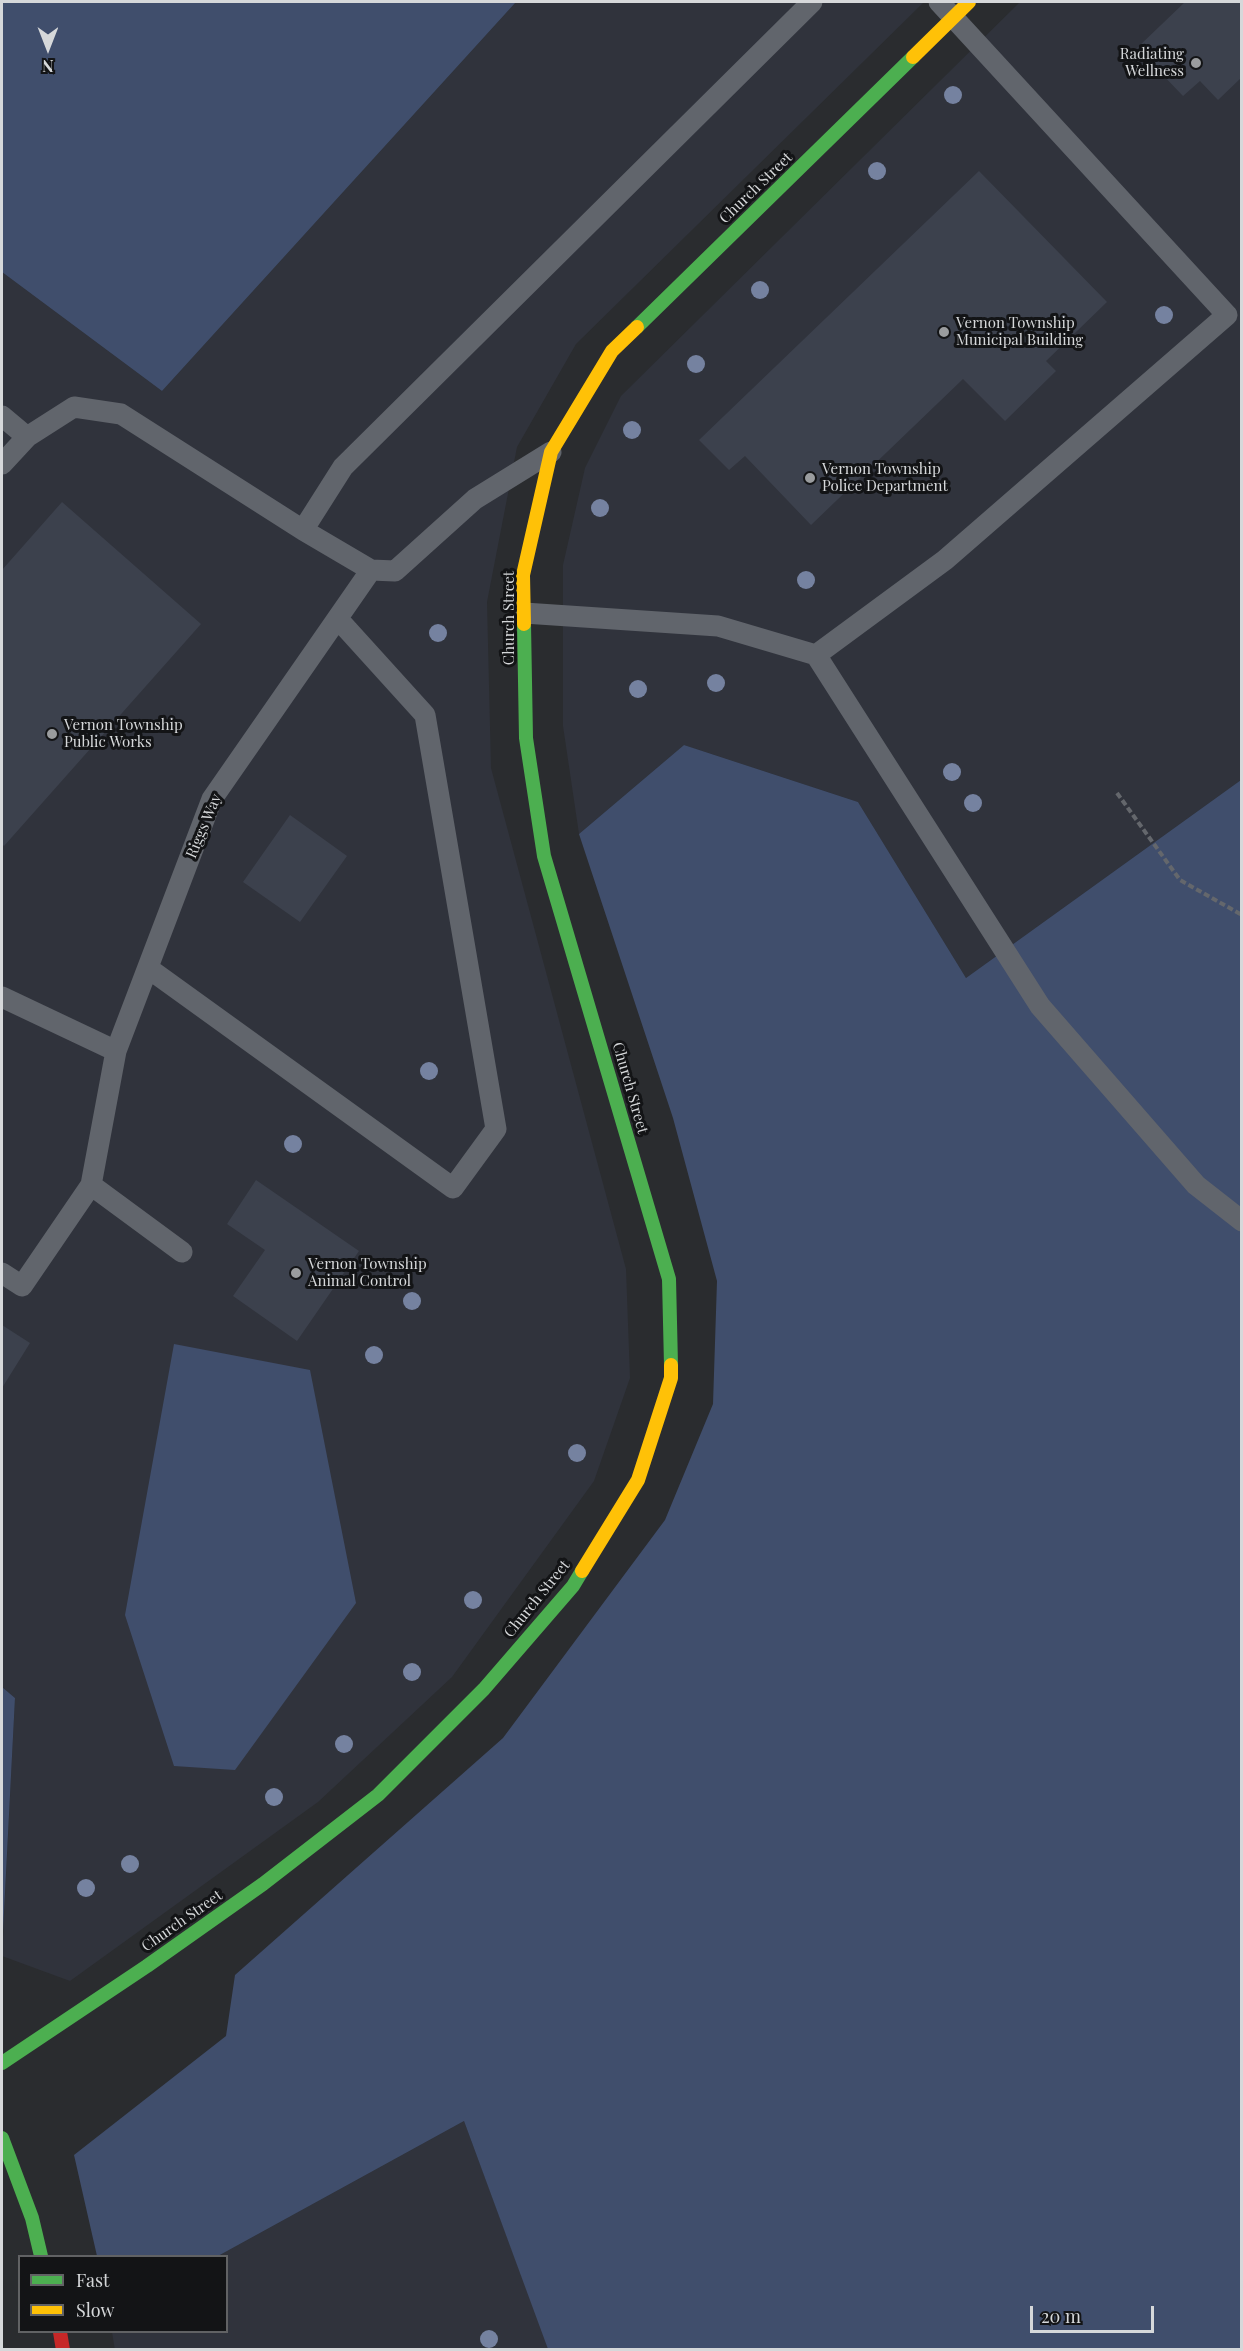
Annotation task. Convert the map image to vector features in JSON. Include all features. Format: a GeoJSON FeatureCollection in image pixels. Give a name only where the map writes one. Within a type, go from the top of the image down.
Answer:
{"type":"FeatureCollection","features":[{"type":"Feature","properties":{"kind":"street","name":"Church Street"},"geometry":{"type":"LineString","coordinates":[[2,2063],[254,1891],[378,1795],[484,1689],[573,1586],[638,1480],[672,1378],[669,1279],[544,856],[526,738],[523,575],[551,452],[612,351],[969,2]]}},
{"type":"Feature","properties":{"kind":"street"},"geometry":{"type":"LineString","coordinates":[[2,2138],[32,2218],[41,2255]]}},
{"type":"Feature","properties":{"kind":"street"},"geometry":{"type":"LineString","coordinates":[[60,2333],[63,2349]]}},
{"type":"Feature","properties":{"kind":"lane"},"geometry":{"type":"LineString","coordinates":[[303,530],[343,467],[812,2]]}},
{"type":"Feature","properties":{"kind":"lane"},"geometry":{"type":"LineString","coordinates":[[816,655],[945,560],[1227,315],[939,2]]}},
{"type":"Feature","properties":{"kind":"lane"},"geometry":{"type":"LineString","coordinates":[[2,464],[27,437],[74,407],[122,414],[303,530],[371,570],[395,571],[476,499],[551,452]]}},
{"type":"Feature","properties":{"kind":"lane"},"geometry":{"type":"LineString","coordinates":[[2,416],[27,437]]}},
{"type":"Feature","properties":{"kind":"lane","name":"Riggs Way"},"geometry":{"type":"LineString","coordinates":[[91,1185],[116,1051],[212,799],[371,570]]}},
{"type":"Feature","properties":{"kind":"lane"},"geometry":{"type":"LineString","coordinates":[[524,613],[718,626],[816,655],[1040,1006],[1196,1185],[1242,1221]]}},
{"type":"Feature","properties":{"kind":"lane"},"geometry":{"type":"LineString","coordinates":[[148,968],[453,1188],[496,1129],[425,715],[338,619]]}},
{"type":"Feature","properties":{"kind":"lane"},"geometry":{"type":"LineString","coordinates":[[2,997],[116,1051]]}},
{"type":"Feature","properties":{"kind":"lane"},"geometry":{"type":"LineString","coordinates":[[2,1273],[22,1286],[91,1185],[182,1252]]}},
{"type":"Feature","properties":{"kind":"path"},"geometry":{"type":"LineString","coordinates":[[1117,793],[1180,880],[1242,915]]}},
{"type":"Feature","properties":{"kind":"shaded area"},"geometry":{"type":"Polygon","coordinates":[[[2,2],[516,2],[162,391],[2,272],[2,2]]]}},
{"type":"Feature","properties":{"kind":"shaded area"},"geometry":{"type":"Polygon","coordinates":[[[516,2],[924,2],[576,344],[517,447],[487,602],[491,768],[626,1269],[630,1378],[594,1481],[452,1677],[318,1802],[70,1981],[2,1956],[15,1698],[2,1687],[2,272],[162,391],[516,2]]]}},
{"type":"Feature","properties":{"kind":"shaded area"},"geometry":{"type":"Polygon","coordinates":[[[1020,2],[1241,2],[1241,780],[966,978],[858,802],[684,745],[579,834],[563,726],[563,565],[585,468],[621,396],[1020,2]]]}},
{"type":"Feature","properties":{"kind":"shaded area"},"geometry":{"type":"Polygon","coordinates":[[[684,745],[858,802],[966,978],[1241,780],[1241,2349],[548,2349],[464,2121],[220,2255],[97,2255],[74,2155],[226,2036],[235,1975],[503,1738],[665,1520],[713,1404],[717,1281],[673,1118],[579,834],[684,745]]]}},
{"type":"Feature","properties":{"kind":"shaded area"},"geometry":{"type":"Polygon","coordinates":[[[174,1344],[310,1370],[356,1603],[235,1770],[174,1766],[125,1615],[174,1344]]]}},
{"type":"Feature","properties":{"kind":"shaded area"},"geometry":{"type":"Polygon","coordinates":[[[2,1687],[15,1698],[2,1951],[2,1687]]]}},
{"type":"Feature","properties":{"kind":"shaded area"},"geometry":{"type":"Polygon","coordinates":[[[464,2121],[549,2349],[115,2350],[112,2333],[228,2333],[228,2255],[220,2255],[464,2121]]]}},
{"type":"Feature","properties":{"kind":"building","name":"Radiating Wellness"},"geometry":{"type":"Polygon","coordinates":[[[1185,2],[1242,2],[1242,77],[1218,100],[1200,81],[1183,96],[1137,48],[1185,2]]]}},
{"type":"Feature","properties":{"kind":"building","name":"Vernon Township Municipal Building"},"geometry":{"type":"Polygon","coordinates":[[[979,171],[1107,302],[1046,361],[1056,371],[1005,421],[963,379],[811,525],[745,456],[729,470],[699,440],[979,171]]]}},
{"type":"Feature","properties":{"kind":"building","name":"Vernon Township Public Works"},"geometry":{"type":"Polygon","coordinates":[[[62,502],[201,624],[4,846],[2,844],[2,570],[62,502]]]}},
{"type":"Feature","properties":{"kind":"building"},"geometry":{"type":"Polygon","coordinates":[[[290,815],[347,856],[300,922],[243,882],[290,815]]]}},
{"type":"Feature","properties":{"kind":"building","name":"Vernon Township Animal Control"},"geometry":{"type":"Polygon","coordinates":[[[256,1180],[359,1251],[297,1341],[233,1296],[265,1250],[227,1224],[256,1180]]]}},
{"type":"Feature","properties":{"kind":"building"},"geometry":{"type":"Polygon","coordinates":[[[2,1325],[30,1343],[2,1388],[2,1325]]]}},
{"type":"Feature","properties":{"kind":"traffic: fast"},"geometry":{"type":"LineString","coordinates":[[637,327],[913,57]]}},
{"type":"Feature","properties":{"kind":"traffic: fast"},"geometry":{"type":"LineString","coordinates":[[524,624],[526,738],[544,856],[669,1279],[671,1365]]}},
{"type":"Feature","properties":{"kind":"traffic: fast"},"geometry":{"type":"LineString","coordinates":[[2,2063],[147,1966],[263,1884],[378,1795],[484,1689],[573,1586],[582,1571]]}},
{"type":"Feature","properties":{"kind":"traffic: fast"},"geometry":{"type":"LineString","coordinates":[[2,2138],[32,2218],[41,2255]]}},
{"type":"Feature","properties":{"kind":"traffic: slow"},"geometry":{"type":"LineString","coordinates":[[913,57],[969,2]]}},
{"type":"Feature","properties":{"kind":"traffic: slow"},"geometry":{"type":"LineString","coordinates":[[524,624],[523,575],[551,452],[612,351],[637,327]]}},
{"type":"Feature","properties":{"kind":"traffic: slow"},"geometry":{"type":"LineString","coordinates":[[582,1571],[638,1480],[671,1378],[671,1365]]}},
{"type":"Feature","properties":{"kind":"traffic: jam"},"geometry":{"type":"LineString","coordinates":[[60,2333],[63,2350]]}},
{"type":"Feature","properties":{"kind":"place","name":"Radiating Wellness"},"geometry":{"type":"Point","coordinates":[1196,63]}},
{"type":"Feature","properties":{"kind":"place","name":"Vernon Township Municipal Building"},"geometry":{"type":"Point","coordinates":[944,332]}},
{"type":"Feature","properties":{"kind":"place","name":"Vernon Township Police Department"},"geometry":{"type":"Point","coordinates":[810,478]}},
{"type":"Feature","properties":{"kind":"place","name":"Vernon Township Public Works"},"geometry":{"type":"Point","coordinates":[52,734]}},
{"type":"Feature","properties":{"kind":"place","name":"Vernon Township Animal Control"},"geometry":{"type":"Point","coordinates":[296,1273]}}]}
